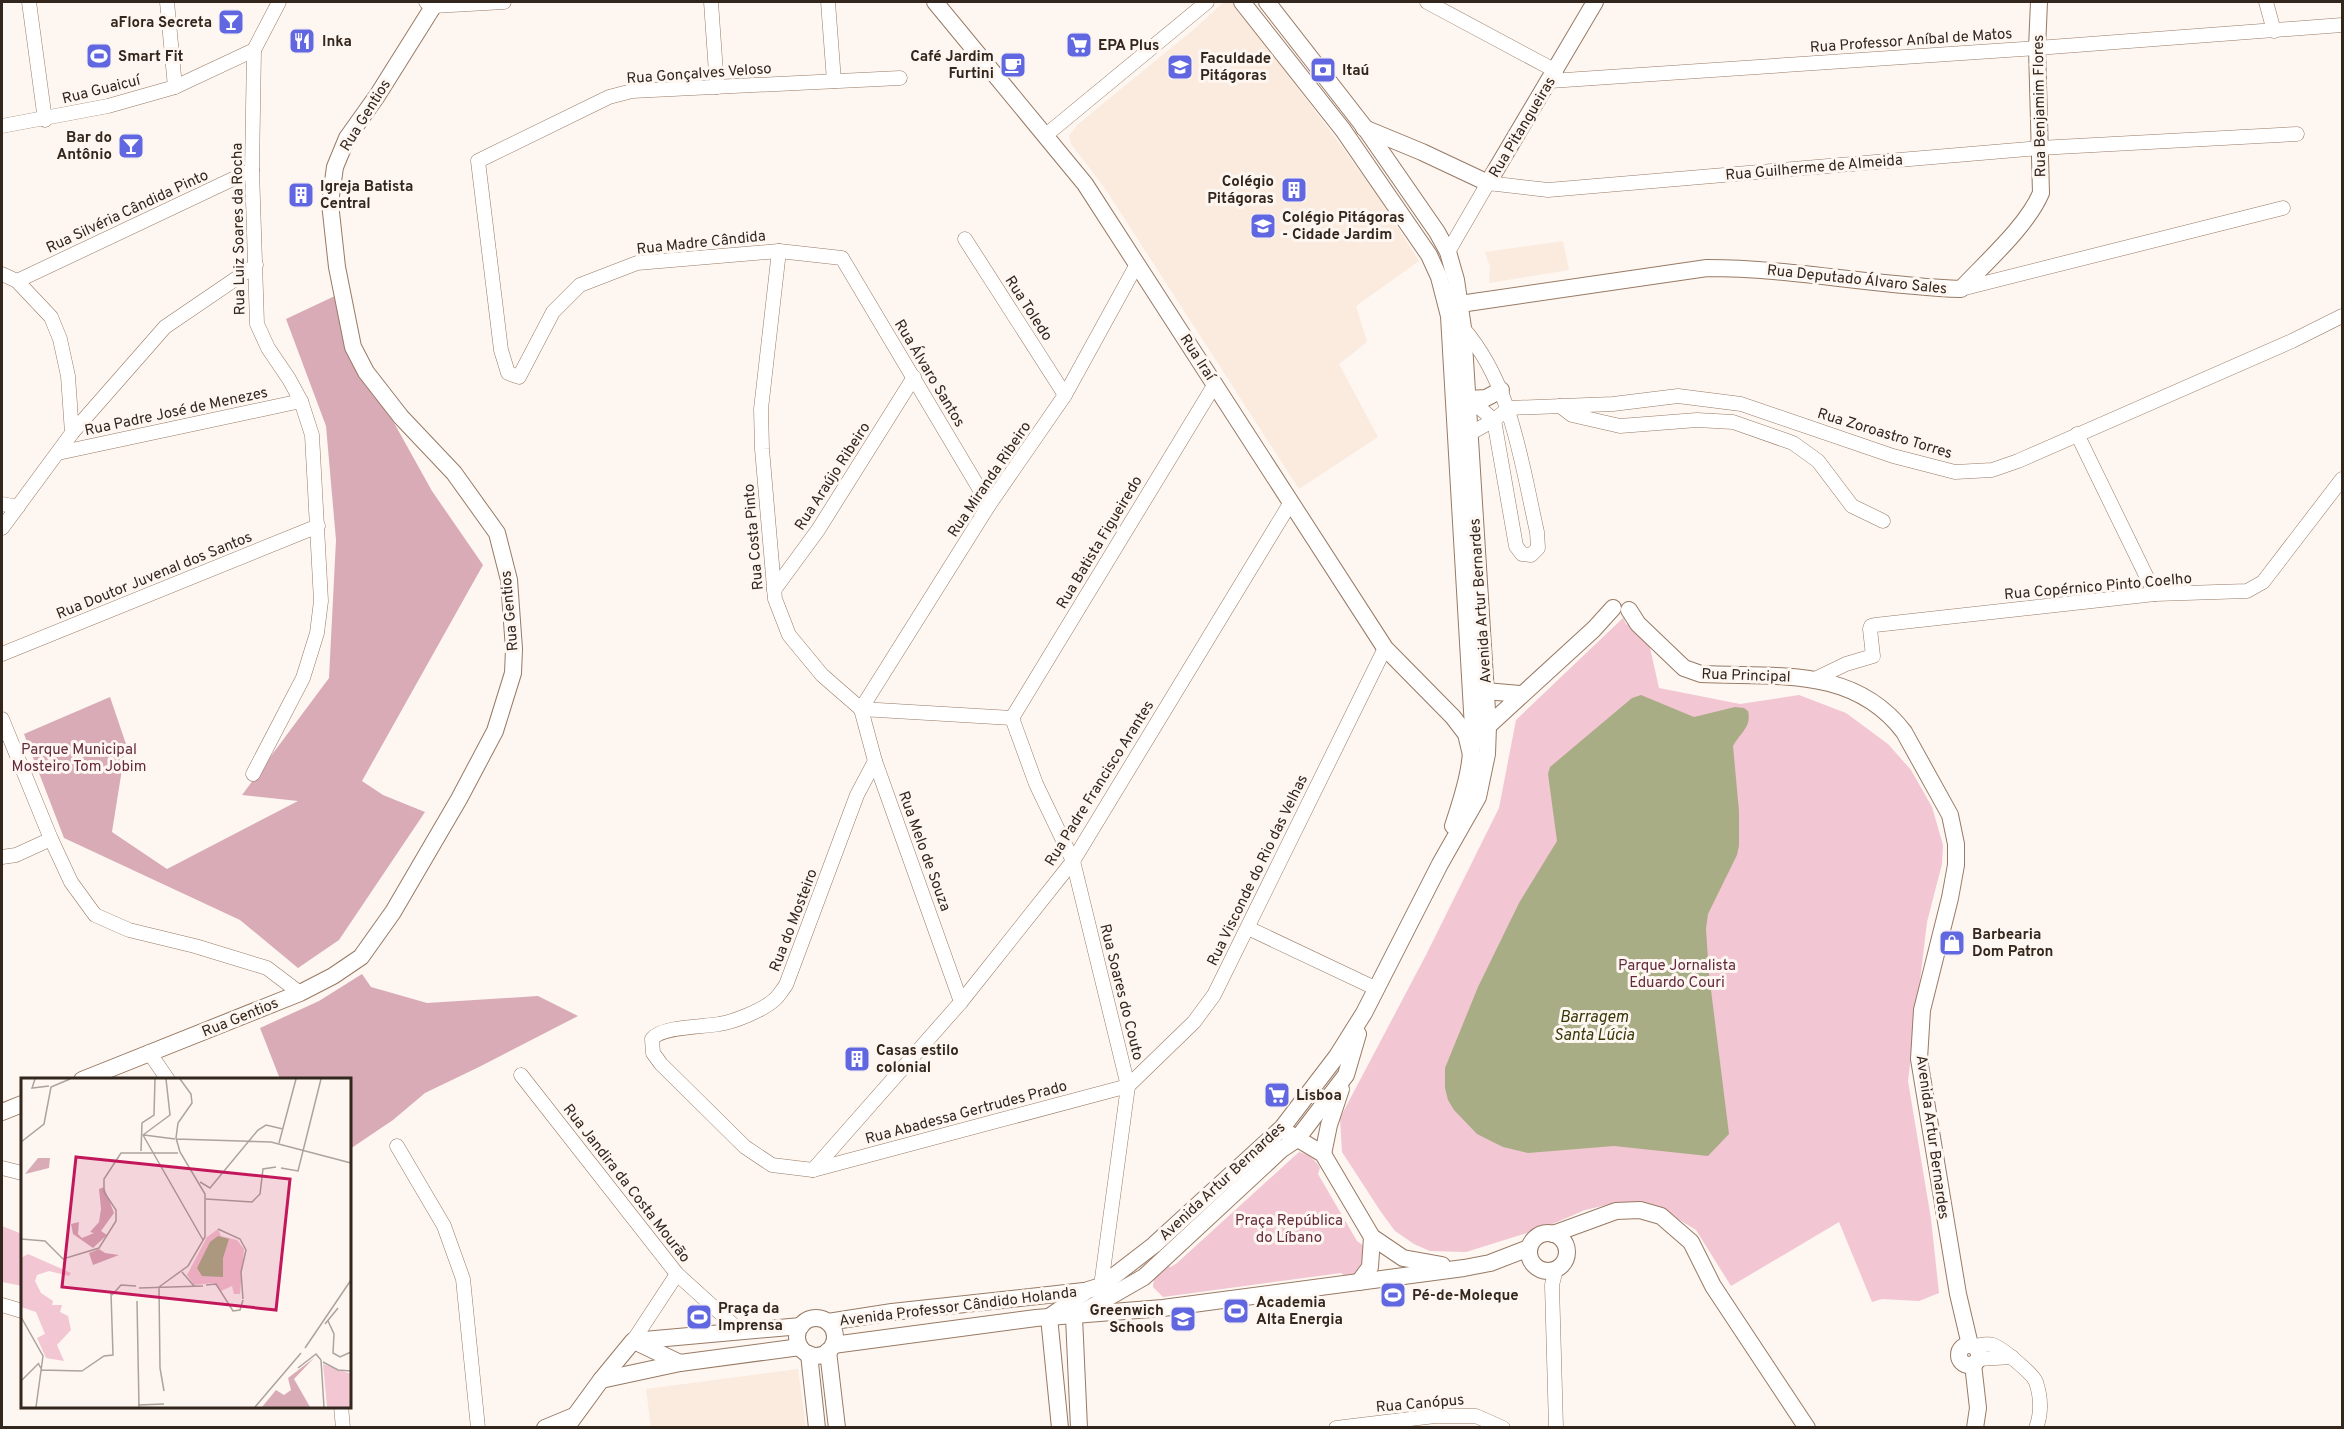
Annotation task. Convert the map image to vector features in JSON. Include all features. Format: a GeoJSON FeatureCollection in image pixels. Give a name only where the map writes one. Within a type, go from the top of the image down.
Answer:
{"type":"FeatureCollection","features":[{"type":"Feature","properties":{"kind":"street"},"geometry":{"type":"LineString","coordinates":[[29,2],[45,120]]}},
{"type":"Feature","properties":{"kind":"street"},"geometry":{"type":"LineString","coordinates":[[167,2],[175,87]]}},
{"type":"Feature","properties":{"kind":"street"},"geometry":{"type":"LineString","coordinates":[[254,50],[279,2]]}},
{"type":"Feature","properties":{"kind":"street"},"geometry":{"type":"LineString","coordinates":[[432,3],[504,2]]}},
{"type":"Feature","properties":{"kind":"street"},"geometry":{"type":"LineString","coordinates":[[711,2],[717,87]]}},
{"type":"Feature","properties":{"kind":"street"},"geometry":{"type":"LineString","coordinates":[[828,2],[834,81]]}},
{"type":"Feature","properties":{"kind":"street","name":"Rua Iraí"},"geometry":{"type":"LineString","coordinates":[[935,2],[1085,184],[1385,648],[1453,717],[1479,757]]}},
{"type":"Feature","properties":{"kind":"street"},"geometry":{"type":"LineString","coordinates":[[1046,135],[1207,2]]}},
{"type":"Feature","properties":{"kind":"street","name":"Avenida Artur Bernardes"},"geometry":{"type":"LineString","coordinates":[[1242,2],[1343,130],[1429,255],[1439,277],[1449,316],[1472,703],[1480,727]]}},
{"type":"Feature","properties":{"kind":"street","name":"Avenida Artur Bernardes"},"geometry":{"type":"LineString","coordinates":[[1049,1317],[1095,1288],[1154,1245],[1282,1128],[1337,1056],[1364,1013],[1440,864],[1478,796],[1480,727],[1485,691],[1471,433],[1460,304],[1448,252],[1437,232],[1365,128],[1267,2]]}},
{"type":"Feature","properties":{"kind":"street"},"geometry":{"type":"LineString","coordinates":[[1426,2],[1552,76]]}},
{"type":"Feature","properties":{"kind":"street","name":"Rua Pitangueiras"},"geometry":{"type":"LineString","coordinates":[[1448,252],[1595,2]]}},
{"type":"Feature","properties":{"kind":"street","name":"Rua Benjamim Flores"},"geometry":{"type":"LineString","coordinates":[[1961,289],[2035,207],[2041,193],[2037,48],[2039,2]]}},
{"type":"Feature","properties":{"kind":"street"},"geometry":{"type":"LineString","coordinates":[[2266,2],[2274,30]]}},
{"type":"Feature","properties":{"kind":"street","name":"Rua Gentios"},"geometry":{"type":"LineString","coordinates":[[87,1078],[300,993],[333,976],[362,957],[393,912],[459,799],[495,731],[513,673],[514,649],[508,580],[497,533],[454,473],[402,417],[366,372],[353,347],[337,267],[330,204],[335,167],[347,138],[377,96],[432,3]]}},
{"type":"Feature","properties":{"kind":"street","name":"Rua Professor Aníbal de Matos"},"geometry":{"type":"LineString","coordinates":[[1552,76],[2037,48],[2343,25]]}},
{"type":"Feature","properties":{"kind":"street","name":"Rua Guaicuí"},"geometry":{"type":"LineString","coordinates":[[2,126],[45,120],[108,106],[175,87],[254,50]]}},
{"type":"Feature","properties":{"kind":"street","name":"Rua Luiz Soares da Rocha"},"geometry":{"type":"LineString","coordinates":[[253,774],[303,678],[317,633],[321,601],[312,435],[301,401],[290,379],[268,348],[257,324],[252,170],[254,50]]}},
{"type":"Feature","properties":{"kind":"street","name":"Rua Gonçalves Veloso"},"geometry":{"type":"LineString","coordinates":[[508,373],[501,350],[478,161],[609,98],[632,91],[900,78]]}},
{"type":"Feature","properties":{"kind":"street","name":"Rua Guilherme de Almeida"},"geometry":{"type":"LineString","coordinates":[[1343,130],[1365,128],[1488,183],[1548,190],[2039,148],[2297,134]]}},
{"type":"Feature","properties":{"kind":"street","name":"Rua Silvéria Cândida Pinto"},"geometry":{"type":"LineString","coordinates":[[17,281],[252,170]]}},
{"type":"Feature","properties":{"kind":"street","name":"Rua Deputado Álvaro Sales"},"geometry":{"type":"LineString","coordinates":[[1460,304],[1707,268],[1749,268],[1922,287],[1961,289],[2283,208]]}},
{"type":"Feature","properties":{"kind":"street","name":"Rua Toledo"},"geometry":{"type":"LineString","coordinates":[[965,239],[1065,395]]}},
{"type":"Feature","properties":{"kind":"street","name":"Rua Madre Cândida"},"geometry":{"type":"LineString","coordinates":[[508,373],[519,376],[553,312],[580,285],[637,263],[779,251],[842,258]]}},
{"type":"Feature","properties":{"kind":"street","name":"Rua Costa Pinto"},"geometry":{"type":"LineString","coordinates":[[779,251],[761,409],[762,449],[775,599],[789,635],[822,675],[861,709]]}},
{"type":"Feature","properties":{"kind":"street","name":"Rua Álvaro Santos"},"geometry":{"type":"LineString","coordinates":[[842,258],[989,506]]}},
{"type":"Feature","properties":{"kind":"street","name":"Rua Miranda Ribeiro"},"geometry":{"type":"LineString","coordinates":[[861,709],[989,506],[1065,395],[1137,264]]}},
{"type":"Feature","properties":{"kind":"street"},"geometry":{"type":"LineString","coordinates":[[2,528],[72,433],[165,327],[256,265]]}},
{"type":"Feature","properties":{"kind":"street"},"geometry":{"type":"LineString","coordinates":[[2,274],[17,281],[51,317],[60,339],[68,376],[72,433]]}},
{"type":"Feature","properties":{"kind":"street","name":"Rua Zoroastro Torres"},"geometry":{"type":"LineString","coordinates":[[1509,408],[1613,404],[1678,396],[1741,404],[1893,456],[1955,472],[1992,470],[2292,341],[2343,316]]}},
{"type":"Feature","properties":{"kind":"street"},"geometry":{"type":"LineString","coordinates":[[1452,371],[1469,399],[1494,420],[1515,540],[1522,554],[1531,555],[1538,548],[1537,532],[1509,408],[1475,342],[1463,328]]}},
{"type":"Feature","properties":{"kind":"street","name":"Rua Araújo Ribeiro"},"geometry":{"type":"LineString","coordinates":[[774,590],[818,530],[914,377]]}},
{"type":"Feature","properties":{"kind":"street","name":"Rua Batista Figueiredo"},"geometry":{"type":"LineString","coordinates":[[1012,718],[1215,384]]}},
{"type":"Feature","properties":{"kind":"street"},"geometry":{"type":"LineString","coordinates":[[1469,399],[1486,398],[1501,390]]}},
{"type":"Feature","properties":{"kind":"street","name":"Rua Padre José de Menezes"},"geometry":{"type":"LineString","coordinates":[[58,453],[301,401]]}},
{"type":"Feature","properties":{"kind":"street"},"geometry":{"type":"LineString","coordinates":[[1560,406],[1572,416],[1620,426],[1697,420],[1733,422],[1793,443],[1818,461],[1852,506],[1883,521]]}},
{"type":"Feature","properties":{"kind":"street"},"geometry":{"type":"LineString","coordinates":[[1471,433],[1509,408]]}},
{"type":"Feature","properties":{"kind":"street"},"geometry":{"type":"LineString","coordinates":[[2077,434],[2155,594]]}},
{"type":"Feature","properties":{"kind":"street","name":"Rua Copérnico Pinto Coelho"},"geometry":{"type":"LineString","coordinates":[[1874,656],[1870,629],[1875,625],[2155,594],[2247,591],[2263,582],[2342,480]]}},
{"type":"Feature","properties":{"kind":"street","name":"Rua Padre Francisco Arantes"},"geometry":{"type":"LineString","coordinates":[[813,1170],[962,1002],[1073,861],[1292,502]]}},
{"type":"Feature","properties":{"kind":"street"},"geometry":{"type":"LineString","coordinates":[[2,504],[18,507]]}},
{"type":"Feature","properties":{"kind":"street","name":"Rua Doutor Juvenal dos Santos"},"geometry":{"type":"LineString","coordinates":[[2,654],[318,526]]}},
{"type":"Feature","properties":{"kind":"street"},"geometry":{"type":"LineString","coordinates":[[1515,540],[1537,532]]}},
{"type":"Feature","properties":{"kind":"street","name":"Rua Principal"},"geometry":{"type":"LineString","coordinates":[[1520,694],[1594,629],[1624,616],[1691,672],[1809,678],[1874,656]]}},
{"type":"Feature","properties":{"kind":"street","name":"Rua Visconde do Rio das Velhas"},"geometry":{"type":"LineString","coordinates":[[1128,1086],[1194,1022],[1214,995],[1385,648]]}},
{"type":"Feature","properties":{"kind":"street","name":"Avenida Artur Bernardes"},"geometry":{"type":"LineString","coordinates":[[1809,678],[1847,688],[1877,705],[1894,719],[1912,745],[1950,815],[1956,844],[1956,866],[1950,898],[1925,991],[1919,1059],[1971,1354],[1978,1408],[1975,1428]]}},
{"type":"Feature","properties":{"kind":"street"},"geometry":{"type":"LineString","coordinates":[[1485,691],[1520,694]]}},
{"type":"Feature","properties":{"kind":"street"},"geometry":{"type":"LineString","coordinates":[[1453,717],[1480,727],[1520,694]]}},
{"type":"Feature","properties":{"kind":"street"},"geometry":{"type":"LineString","coordinates":[[1453,717],[1472,703]]}},
{"type":"Feature","properties":{"kind":"street"},"geometry":{"type":"LineString","coordinates":[[861,709],[1012,718]]}},
{"type":"Feature","properties":{"kind":"street","name":"Rua Melo de Souza"},"geometry":{"type":"LineString","coordinates":[[861,709],[875,761],[962,1002]]}},
{"type":"Feature","properties":{"kind":"street","name":"Rua Soares do Couto"},"geometry":{"type":"LineString","coordinates":[[1012,718],[1036,784],[1073,861],[1128,1086],[1095,1288]]}},
{"type":"Feature","properties":{"kind":"street"},"geometry":{"type":"LineString","coordinates":[[2,719],[71,882],[95,915],[129,930],[195,946],[267,968],[300,993]]}},
{"type":"Feature","properties":{"kind":"street","name":"Rua do Mosteiro"},"geometry":{"type":"LineString","coordinates":[[813,1170],[772,1165],[745,1147],[661,1064],[653,1053],[652,1039],[656,1034],[666,1031],[722,1024],[745,1016],[774,1000],[786,986],[857,795],[875,761]]}},
{"type":"Feature","properties":{"kind":"street"},"geometry":{"type":"LineString","coordinates":[[2,857],[16,855],[51,839]]}},
{"type":"Feature","properties":{"kind":"street"},"geometry":{"type":"LineString","coordinates":[[1248,928],[1377,989]]}},
{"type":"Feature","properties":{"kind":"street","name":"Avenida Artur Bernardes"},"geometry":{"type":"LineString","coordinates":[[1074,1317],[1144,1277],[1282,1149],[1297,1139],[1346,1075],[1364,1013]]}},
{"type":"Feature","properties":{"kind":"street"},"geometry":{"type":"LineString","coordinates":[[149,1052],[167,1078]]}},
{"type":"Feature","properties":{"kind":"street","name":"Rua Jandira da Costa Mourão"},"geometry":{"type":"LineString","coordinates":[[521,1075],[677,1274],[740,1331]]}},
{"type":"Feature","properties":{"kind":"street"},"geometry":{"type":"LineString","coordinates":[[1323,1154],[1329,1125],[1346,1075]]}},
{"type":"Feature","properties":{"kind":"street","name":"Rua Abadessa Gertrudes Prado"},"geometry":{"type":"LineString","coordinates":[[813,1170],[1128,1086]]}},
{"type":"Feature","properties":{"kind":"street"},"geometry":{"type":"LineString","coordinates":[[2,1112],[21,1104]]}},
{"type":"Feature","properties":{"kind":"street"},"geometry":{"type":"LineString","coordinates":[[1282,1128],[1323,1154],[1372,1237],[1403,1258],[1428,1264],[1464,1268],[1530,1255]]}},
{"type":"Feature","properties":{"kind":"street"},"geometry":{"type":"LineString","coordinates":[[397,1146],[444,1226],[463,1279],[478,1428]]}},
{"type":"Feature","properties":{"kind":"street"},"geometry":{"type":"LineString","coordinates":[[2,1168],[21,1173]]}},
{"type":"Feature","properties":{"kind":"street"},"geometry":{"type":"LineString","coordinates":[[1558,1237],[1566,1246],[1566,1257],[1561,1266],[1551,1270],[1540,1270],[1530,1255],[1531,1242],[1541,1234],[1558,1237],[1616,1211],[1651,1212],[1661,1216],[1691,1242],[1713,1286],[1807,1428]]}},
{"type":"Feature","properties":{"kind":"street"},"geometry":{"type":"LineString","coordinates":[[1359,1282],[1370,1267],[1372,1237]]}},
{"type":"Feature","properties":{"kind":"street"},"geometry":{"type":"LineString","coordinates":[[1154,1245],[1144,1277],[1143,1292],[1146,1298],[1162,1308]]}},
{"type":"Feature","properties":{"kind":"street","name":"Avenida Professor Cândido Holanda"},"geometry":{"type":"LineString","coordinates":[[831,1348],[894,1335],[1049,1317],[1074,1317],[1162,1308],[1464,1268]]}},
{"type":"Feature","properties":{"kind":"street"},"geometry":{"type":"LineString","coordinates":[[1551,1270],[1556,1428]]}},
{"type":"Feature","properties":{"kind":"street"},"geometry":{"type":"LineString","coordinates":[[545,1428],[571,1421],[633,1341],[677,1274]]}},
{"type":"Feature","properties":{"kind":"street","name":"Avenida Professor Cândido Holanda"},"geometry":{"type":"LineString","coordinates":[[828,1322],[892,1312],[1095,1288]]}},
{"type":"Feature","properties":{"kind":"street"},"geometry":{"type":"LineString","coordinates":[[2,1305],[21,1311]]}},
{"type":"Feature","properties":{"kind":"street"},"geometry":{"type":"LineString","coordinates":[[1049,1317],[1060,1428]]}},
{"type":"Feature","properties":{"kind":"street"},"geometry":{"type":"LineString","coordinates":[[1074,1317],[1079,1428]]}},
{"type":"Feature","properties":{"kind":"street"},"geometry":{"type":"LineString","coordinates":[[817,1428],[804,1351],[797,1336],[801,1326],[811,1318],[820,1318],[828,1322],[834,1331],[831,1348],[837,1428]]}},
{"type":"Feature","properties":{"kind":"street"},"geometry":{"type":"LineString","coordinates":[[633,1341],[801,1326]]}},
{"type":"Feature","properties":{"kind":"street"},"geometry":{"type":"LineString","coordinates":[[633,1341],[680,1363]]}},
{"type":"Feature","properties":{"kind":"street"},"geometry":{"type":"LineString","coordinates":[[601,1380],[680,1363],[804,1351],[822,1355],[831,1348]]}},
{"type":"Feature","properties":{"kind":"street"},"geometry":{"type":"LineString","coordinates":[[1971,1354],[2013,1357],[2035,1379],[2041,1402],[2040,1418],[2036,1428]]}},
{"type":"Feature","properties":{"kind":"street"},"geometry":{"type":"LineString","coordinates":[[341,1408],[343,1428]]}},
{"type":"Feature","properties":{"kind":"street","name":"Rua Canópus"},"geometry":{"type":"LineString","coordinates":[[1336,1428],[1435,1416],[1476,1416],[1503,1428]]}},
{"type":"Feature","properties":{"kind":"shaded area","name":"Colégio Pitágoras - Cidade Jardim"},"geometry":{"type":"Polygon","coordinates":[[[1224,2],[1234,2],[1374,190],[1419,261],[1356,306],[1367,342],[1339,364],[1378,437],[1299,489],[1104,187],[1071,144],[1069,136],[1077,125],[1224,2]]]}},
{"type":"Feature","properties":{"kind":"shaded area"},"geometry":{"type":"Polygon","coordinates":[[[1563,241],[1569,270],[1489,283],[1490,267],[1485,252],[1563,241]]]}},
{"type":"Feature","properties":{"kind":"shaded area"},"geometry":{"type":"Polygon","coordinates":[[[798,1369],[806,1427],[651,1427],[646,1389],[798,1369]]]}},
{"type":"Feature","properties":{"kind":"green space","name":"Parque Municipal Mosteiro Tom Jobim"},"geometry":{"type":"Polygon","coordinates":[[[339,294],[354,351],[432,491],[483,565],[362,781],[383,795],[425,812],[339,940],[298,968],[240,920],[64,838],[24,734],[110,697],[126,744],[112,832],[167,869],[298,801],[242,795],[329,678],[336,540],[326,426],[286,319],[339,294]]]}},
{"type":"Feature","properties":{"kind":"green space","name":"Parque Jornalista Eduardo Couri"},"geometry":{"type":"Polygon","coordinates":[[[1623,618],[1626,624],[1640,629],[1648,639],[1659,688],[1740,704],[1799,695],[1846,713],[1888,744],[1911,770],[1932,807],[1943,845],[1942,864],[1927,922],[1908,1081],[1931,1219],[1939,1293],[1919,1301],[1882,1299],[1872,1302],[1839,1222],[1731,1286],[1696,1230],[1660,1208],[1632,1203],[1611,1204],[1585,1210],[1543,1228],[1466,1252],[1430,1251],[1414,1244],[1395,1231],[1342,1152],[1340,1118],[1426,955],[1499,808],[1516,720],[1623,618]]]}},
{"type":"Feature","properties":{"kind":"green space"},"geometry":{"type":"Polygon","coordinates":[[[362,974],[371,987],[427,1003],[538,996],[578,1016],[425,1093],[393,1120],[351,1148],[351,1078],[280,1078],[260,1028],[319,1001],[362,974]]]}},
{"type":"Feature","properties":{"kind":"green space","name":"Praça República do Líbano"},"geometry":{"type":"Polygon","coordinates":[[[1299,1152],[1306,1154],[1318,1165],[1320,1168],[1318,1174],[1357,1241],[1364,1246],[1364,1261],[1357,1272],[1348,1278],[1341,1273],[1163,1297],[1153,1287],[1154,1276],[1165,1266],[1171,1267],[1177,1263],[1299,1152]]]}},
{"type":"Feature","properties":{"kind":"green space"},"geometry":{"type":"Polygon","coordinates":[[[2,1226],[21,1234],[21,1286],[2,1282],[2,1226]]]}},
{"type":"Feature","properties":{"kind":"water","name":"Barragem Santa Lúcia"},"geometry":{"type":"Polygon","coordinates":[[[1641,695],[1694,717],[1735,707],[1748,711],[1747,726],[1733,746],[1739,811],[1739,846],[1737,855],[1708,914],[1706,929],[1709,974],[1729,1134],[1708,1156],[1614,1146],[1528,1153],[1503,1147],[1477,1134],[1454,1110],[1445,1088],[1445,1068],[1478,987],[1519,903],[1557,841],[1548,774],[1550,767],[1632,698],[1641,695]]]}},
{"type":"Feature","properties":{"kind":"place","name":"aFlora Secreta"},"geometry":{"type":"Point","coordinates":[231,22]}},
{"type":"Feature","properties":{"kind":"place","name":"Inka"},"geometry":{"type":"Point","coordinates":[302,41]}},
{"type":"Feature","properties":{"kind":"place","name":"EPA Plus"},"geometry":{"type":"Point","coordinates":[1079,45]}},
{"type":"Feature","properties":{"kind":"place","name":"Smart Fit"},"geometry":{"type":"Point","coordinates":[99,56]}},
{"type":"Feature","properties":{"kind":"place","name":"Café Jardim Furtini"},"geometry":{"type":"Point","coordinates":[1013,65]}},
{"type":"Feature","properties":{"kind":"place","name":"Faculdade Pitágoras"},"geometry":{"type":"Point","coordinates":[1180,67]}},
{"type":"Feature","properties":{"kind":"place","name":"Itaú"},"geometry":{"type":"Point","coordinates":[1323,70]}},
{"type":"Feature","properties":{"kind":"place","name":"Bar do Antônio"},"geometry":{"type":"Point","coordinates":[131,146]}},
{"type":"Feature","properties":{"kind":"place","name":"Colégio Pitágoras"},"geometry":{"type":"Point","coordinates":[1294,190]}},
{"type":"Feature","properties":{"kind":"place","name":"Igreja Batista Central"},"geometry":{"type":"Point","coordinates":[301,195]}},
{"type":"Feature","properties":{"kind":"place","name":"Colégio Pitágoras - Cidade Jardim"},"geometry":{"type":"Point","coordinates":[1263,226]}},
{"type":"Feature","properties":{"kind":"place","name":"Barbearia Dom Patron"},"geometry":{"type":"Point","coordinates":[1952,943]}},
{"type":"Feature","properties":{"kind":"place","name":"Casas estilo colonial"},"geometry":{"type":"Point","coordinates":[857,1059]}},
{"type":"Feature","properties":{"kind":"place","name":"Lisboa"},"geometry":{"type":"Point","coordinates":[1277,1095]}},
{"type":"Feature","properties":{"kind":"place","name":"Pé-de-Moleque"},"geometry":{"type":"Point","coordinates":[1393,1295]}},
{"type":"Feature","properties":{"kind":"place","name":"Academia Alta Energia"},"geometry":{"type":"Point","coordinates":[1236,1311]}},
{"type":"Feature","properties":{"kind":"place","name":"Praça da Imprensa"},"geometry":{"type":"Point","coordinates":[699,1317]}},
{"type":"Feature","properties":{"kind":"place","name":"Greenwich Schools"},"geometry":{"type":"Point","coordinates":[1183,1319]}}]}
